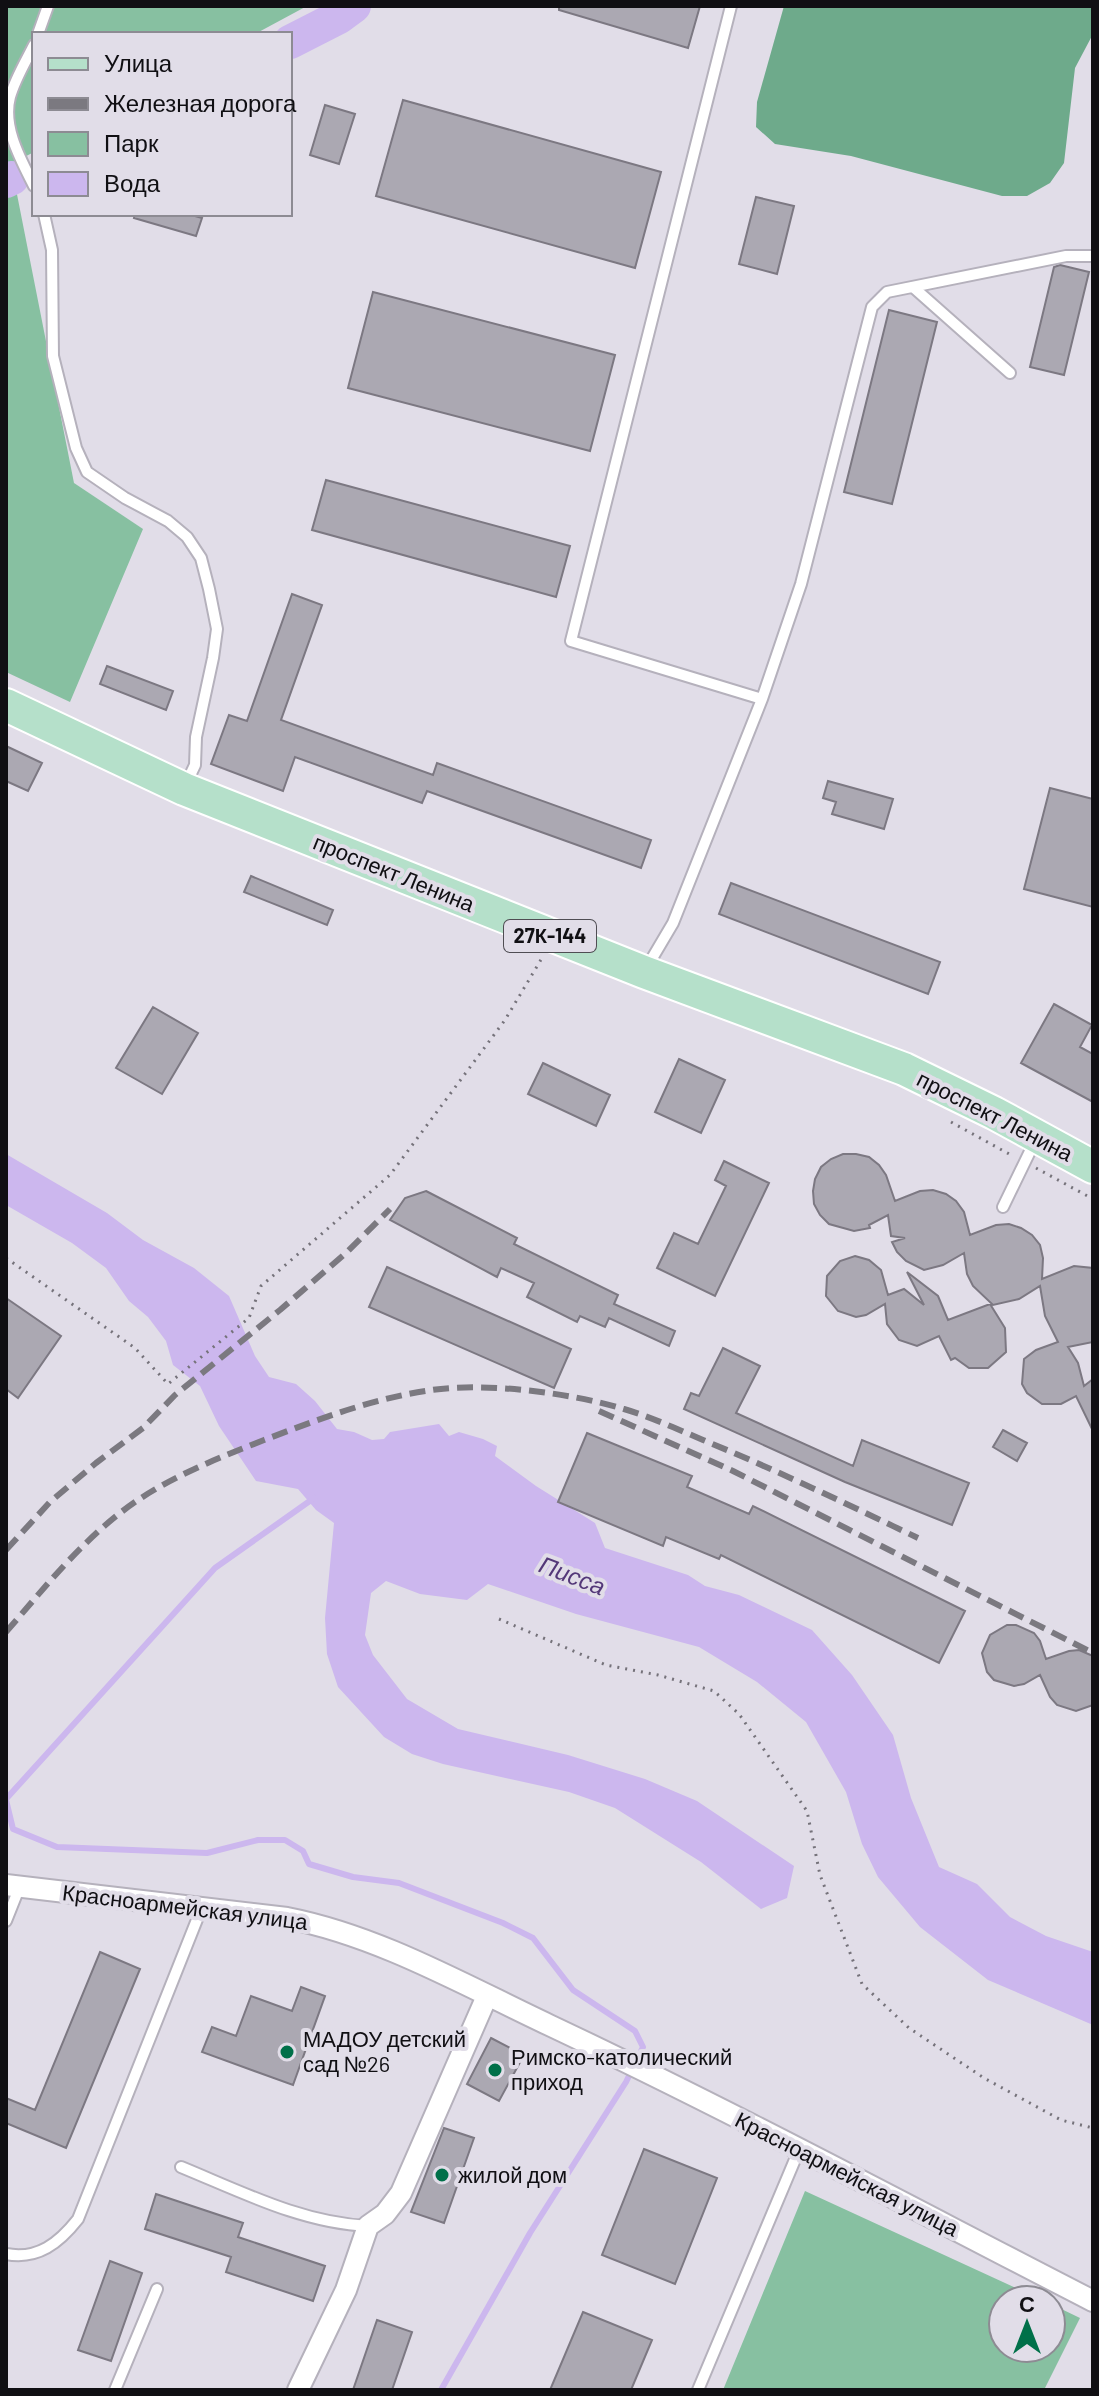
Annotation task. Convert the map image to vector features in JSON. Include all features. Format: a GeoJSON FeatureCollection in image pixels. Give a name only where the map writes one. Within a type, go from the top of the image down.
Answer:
{"type":"FeatureCollection","features":[{"type":"Feature","properties":{"kind":"main road","name":"проспект Ленина"},"geometry":{"type":"LineString","coordinates":[[6,705],[184,789],[554,937],[904,1069],[1031,1149],[1093,1167]]}},
{"type":"Feature","properties":{"kind":"street","name":"Красноармейская улица"},"geometry":{"type":"LineString","coordinates":[[13,1886],[202,1907],[322,1925],[374,1943],[656,2076],[1093,2301]]}},
{"type":"Feature","properties":{"kind":"street"},"geometry":{"type":"LineString","coordinates":[[298,2390],[346,2290],[368,2226],[385,2214],[401,2193],[487,1996]]}},
{"type":"Feature","properties":{"kind":"lane"},"geometry":{"type":"LineString","coordinates":[[39,32],[48,6]]}},
{"type":"Feature","properties":{"kind":"lane"},"geometry":{"type":"LineString","coordinates":[[731,6],[571,641],[762,699]]}},
{"type":"Feature","properties":{"kind":"lane"},"geometry":{"type":"LineString","coordinates":[[32,49],[10,98],[10,123],[16,150],[32,182]]}},
{"type":"Feature","properties":{"kind":"lane"},"geometry":{"type":"LineString","coordinates":[[44,216],[52,250],[53,356],[76,448],[87,472],[125,498],[168,521],[187,537],[201,558],[209,589],[217,629],[196,737],[195,765],[184,789]]}},
{"type":"Feature","properties":{"kind":"lane"},"geometry":{"type":"LineString","coordinates":[[644,972],[673,923],[762,699],[801,584],[872,307],[887,292],[1066,256],[1093,256]]}},
{"type":"Feature","properties":{"kind":"lane"},"geometry":{"type":"LineString","coordinates":[[913,287],[1010,373]]}},
{"type":"Feature","properties":{"kind":"lane"},"geometry":{"type":"LineString","coordinates":[[1003,1207],[1031,1149]]}},
{"type":"Feature","properties":{"kind":"lane"},"geometry":{"type":"LineString","coordinates":[[6,1921],[13,1886]]}},
{"type":"Feature","properties":{"kind":"lane"},"geometry":{"type":"LineString","coordinates":[[6,2254],[19,2256],[42,2251],[60,2241],[78,2219],[202,1907]]}},
{"type":"Feature","properties":{"kind":"lane"},"geometry":{"type":"LineString","coordinates":[[698,2390],[799,2150]]}},
{"type":"Feature","properties":{"kind":"lane"},"geometry":{"type":"LineString","coordinates":[[181,2167],[297,2214],[342,2225],[368,2226]]}},
{"type":"Feature","properties":{"kind":"lane"},"geometry":{"type":"LineString","coordinates":[[115,2390],[157,2289]]}},
{"type":"Feature","properties":{"kind":"path"},"geometry":{"type":"LineString","coordinates":[[6,1258],[135,1348],[168,1384],[249,1318],[261,1286],[390,1175],[505,1020],[554,937]]}},
{"type":"Feature","properties":{"kind":"path"},"geometry":{"type":"LineString","coordinates":[[943,1118],[1031,1149],[1093,1199]]}},
{"type":"Feature","properties":{"kind":"path"},"geometry":{"type":"LineString","coordinates":[[499,1619],[606,1665],[658,1675],[714,1691],[739,1714],[807,1811],[820,1875],[862,1984],[909,2028],[984,2078],[1061,2120],[1093,2128]]}},
{"type":"Feature","properties":{"kind":"green space"},"geometry":{"type":"Polygon","coordinates":[[[6,6],[307,6],[259,32],[32,32],[32,153],[11,164],[74,483],[143,529],[70,702],[6,672],[6,6]]]}},
{"type":"Feature","properties":{"kind":"green space"},"geometry":{"type":"Polygon","coordinates":[[[784,6],[1093,6],[1093,34],[1075,68],[1064,163],[1050,183],[1027,196],[1002,196],[851,156],[775,144],[756,127],[757,102],[784,6]]]}},
{"type":"Feature","properties":{"kind":"green space"},"geometry":{"type":"Polygon","coordinates":[[[805,2191],[1007,2284],[987,2284],[987,2364],[1057,2364],[1044,2390],[723,2390],[805,2191]]]}},
{"type":"Feature","properties":{"kind":"green space"},"geometry":{"type":"Polygon","coordinates":[[[1067,2312],[1080,2318],[1067,2344],[1067,2312]]]}},
{"type":"Feature","properties":{"kind":"water","name":"Писса"},"geometry":{"type":"Polygon","coordinates":[[[6,1154],[107,1213],[143,1240],[194,1268],[229,1296],[255,1356],[269,1377],[296,1384],[315,1401],[337,1429],[372,1440],[384,1439],[390,1432],[439,1424],[449,1436],[459,1432],[483,1439],[497,1446],[495,1456],[595,1523],[605,1548],[688,1575],[705,1586],[739,1595],[812,1630],[852,1675],[893,1735],[911,1798],[939,1867],[977,1884],[1010,1917],[1046,1936],[1093,1952],[1093,2025],[988,1980],[920,1927],[878,1877],[862,1844],[846,1792],[806,1722],[757,1682],[699,1647],[576,1614],[488,1584],[467,1600],[420,1594],[386,1581],[371,1593],[365,1635],[373,1655],[407,1699],[458,1729],[568,1755],[645,1779],[697,1801],[794,1866],[787,1898],[761,1909],[701,1862],[615,1808],[569,1792],[443,1764],[412,1754],[384,1737],[338,1687],[327,1654],[325,1618],[334,1523],[316,1510],[298,1489],[256,1481],[219,1426],[200,1386],[173,1365],[166,1341],[148,1317],[129,1301],[106,1268],[72,1243],[6,1205],[6,1154]]]}},
{"type":"Feature","properties":{"kind":"building"},"geometry":{"type":"Polygon","coordinates":[[[559,6],[700,6],[688,48],[559,10],[559,6]]]}},
{"type":"Feature","properties":{"kind":"building"},"geometry":{"type":"Polygon","coordinates":[[[403,100],[661,172],[635,268],[376,196],[403,100]]]}},
{"type":"Feature","properties":{"kind":"building"},"geometry":{"type":"Polygon","coordinates":[[[325,105],[355,114],[339,164],[310,155],[325,105]]]}},
{"type":"Feature","properties":{"kind":"building"},"geometry":{"type":"Polygon","coordinates":[[[756,197],[794,206],[777,274],[739,264],[756,197]]]}},
{"type":"Feature","properties":{"kind":"building"},"geometry":{"type":"Polygon","coordinates":[[[195,216],[202,218],[196,236],[134,218],[195,216]]]}},
{"type":"Feature","properties":{"kind":"building"},"geometry":{"type":"Polygon","coordinates":[[[1060,265],[1089,272],[1064,375],[1030,367],[1054,267],[1060,265]]]}},
{"type":"Feature","properties":{"kind":"building"},"geometry":{"type":"Polygon","coordinates":[[[373,292],[615,355],[590,451],[348,388],[373,292]]]}},
{"type":"Feature","properties":{"kind":"building"},"geometry":{"type":"Polygon","coordinates":[[[889,310],[937,322],[892,504],[844,492],[889,310]]]}},
{"type":"Feature","properties":{"kind":"building"},"geometry":{"type":"Polygon","coordinates":[[[326,480],[570,546],[556,597],[312,530],[326,480]]]}},
{"type":"Feature","properties":{"kind":"building"},"geometry":{"type":"Polygon","coordinates":[[[292,594],[322,605],[281,720],[433,775],[437,763],[651,840],[641,868],[427,791],[422,803],[295,757],[283,791],[211,764],[229,715],[247,721],[292,594]]]}},
{"type":"Feature","properties":{"kind":"building"},"geometry":{"type":"Polygon","coordinates":[[[107,666],[173,691],[166,710],[100,684],[107,666]]]}},
{"type":"Feature","properties":{"kind":"building"},"geometry":{"type":"Polygon","coordinates":[[[6,746],[42,763],[28,791],[6,781],[6,746]]]}},
{"type":"Feature","properties":{"kind":"building"},"geometry":{"type":"Polygon","coordinates":[[[828,781],[893,799],[884,829],[832,814],[836,802],[823,798],[828,781]]]}},
{"type":"Feature","properties":{"kind":"building"},"geometry":{"type":"Polygon","coordinates":[[[1050,788],[1093,799],[1093,907],[1024,889],[1050,788]]]}},
{"type":"Feature","properties":{"kind":"building"},"geometry":{"type":"Polygon","coordinates":[[[251,876],[333,910],[327,925],[244,892],[251,876]]]}},
{"type":"Feature","properties":{"kind":"building"},"geometry":{"type":"Polygon","coordinates":[[[731,883],[940,962],[928,994],[719,914],[731,883]]]}},
{"type":"Feature","properties":{"kind":"building"},"geometry":{"type":"Polygon","coordinates":[[[1054,1004],[1092,1025],[1080,1047],[1093,1054],[1093,1102],[1021,1063],[1054,1004]]]}},
{"type":"Feature","properties":{"kind":"building"},"geometry":{"type":"Polygon","coordinates":[[[153,1007],[198,1033],[162,1094],[116,1068],[153,1007]]]}},
{"type":"Feature","properties":{"kind":"building"},"geometry":{"type":"Polygon","coordinates":[[[679,1059],[725,1080],[701,1133],[655,1112],[679,1059]]]}},
{"type":"Feature","properties":{"kind":"building"},"geometry":{"type":"Polygon","coordinates":[[[543,1063],[610,1095],[596,1126],[528,1094],[543,1063]]]}},
{"type":"Feature","properties":{"kind":"building"},"geometry":{"type":"Polygon","coordinates":[[[843,1154],[869,1157],[879,1165],[895,1201],[920,1191],[933,1190],[946,1194],[964,1212],[970,1235],[996,1225],[1009,1224],[1021,1228],[1040,1245],[1042,1279],[1074,1266],[1093,1268],[1093,1342],[1068,1347],[1078,1363],[1084,1386],[1093,1379],[1093,1431],[1076,1396],[1061,1404],[1042,1404],[1027,1393],[1022,1384],[1024,1359],[1036,1350],[1058,1342],[1045,1316],[1040,1286],[1019,1299],[993,1305],[973,1286],[967,1274],[964,1253],[943,1265],[924,1270],[906,1261],[897,1252],[892,1242],[905,1238],[891,1236],[888,1215],[869,1225],[870,1228],[854,1231],[829,1224],[820,1215],[814,1204],[815,1179],[821,1167],[843,1154]]]}},
{"type":"Feature","properties":{"kind":"building"},"geometry":{"type":"Polygon","coordinates":[[[724,1161],[769,1183],[715,1296],[657,1268],[674,1233],[698,1244],[726,1186],[715,1180],[724,1161]]]}},
{"type":"Feature","properties":{"kind":"building"},"geometry":{"type":"Polygon","coordinates":[[[426,1191],[517,1238],[514,1244],[618,1295],[614,1304],[675,1331],[669,1346],[609,1318],[605,1327],[580,1316],[577,1322],[527,1297],[534,1283],[501,1268],[497,1277],[390,1220],[405,1198],[426,1191]]]}},
{"type":"Feature","properties":{"kind":"building"},"geometry":{"type":"Polygon","coordinates":[[[855,1256],[869,1260],[881,1270],[888,1295],[904,1289],[924,1305],[907,1272],[938,1296],[948,1320],[990,1304],[1005,1328],[1006,1352],[988,1368],[969,1368],[955,1358],[951,1360],[939,1336],[917,1346],[899,1340],[887,1324],[885,1304],[856,1317],[838,1311],[826,1296],[827,1276],[840,1261],[855,1256]]]}},
{"type":"Feature","properties":{"kind":"building"},"geometry":{"type":"Polygon","coordinates":[[[387,1267],[571,1349],[554,1388],[369,1307],[387,1267]]]}},
{"type":"Feature","properties":{"kind":"building"},"geometry":{"type":"Polygon","coordinates":[[[6,1298],[61,1336],[18,1398],[6,1389],[6,1298]]]}},
{"type":"Feature","properties":{"kind":"building"},"geometry":{"type":"Polygon","coordinates":[[[723,1348],[760,1366],[736,1413],[853,1466],[862,1440],[969,1483],[952,1525],[845,1482],[684,1409],[691,1393],[699,1396],[723,1348]]]}},
{"type":"Feature","properties":{"kind":"building"},"geometry":{"type":"Polygon","coordinates":[[[1003,1430],[1027,1443],[1017,1461],[993,1447],[1003,1430]]]}},
{"type":"Feature","properties":{"kind":"building"},"geometry":{"type":"Polygon","coordinates":[[[587,1433],[692,1476],[687,1487],[749,1514],[753,1506],[965,1611],[939,1663],[721,1555],[719,1559],[666,1537],[663,1546],[558,1502],[587,1433]]]}},
{"type":"Feature","properties":{"kind":"building"},"geometry":{"type":"Polygon","coordinates":[[[1007,1625],[1016,1625],[1034,1633],[1046,1659],[1079,1650],[1093,1656],[1093,1705],[1076,1711],[1057,1705],[1040,1675],[1014,1686],[994,1680],[987,1672],[982,1653],[990,1635],[1007,1625]]]}},
{"type":"Feature","properties":{"kind":"building"},"geometry":{"type":"Polygon","coordinates":[[[100,1952],[140,1969],[66,2148],[6,2123],[6,2098],[35,2110],[100,1952]]]}},
{"type":"Feature","properties":{"kind":"building"},"geometry":{"type":"Polygon","coordinates":[[[301,1987],[325,1996],[293,2085],[202,2052],[212,2027],[236,2036],[251,1996],[292,2011],[301,1987]]]}},
{"type":"Feature","properties":{"kind":"building","name":"Римско-католический приход"},"geometry":{"type":"Polygon","coordinates":[[[491,2038],[524,2055],[499,2101],[467,2084],[491,2038]]]}},
{"type":"Feature","properties":{"kind":"building","name":"жилой дом"},"geometry":{"type":"Polygon","coordinates":[[[444,2128],[474,2138],[444,2223],[411,2212],[444,2128]]]}},
{"type":"Feature","properties":{"kind":"building"},"geometry":{"type":"Polygon","coordinates":[[[644,2149],[717,2178],[675,2284],[602,2255],[644,2149]]]}},
{"type":"Feature","properties":{"kind":"building"},"geometry":{"type":"Polygon","coordinates":[[[156,2194],[243,2223],[238,2237],[325,2266],[313,2301],[226,2272],[231,2257],[145,2229],[156,2194]]]}},
{"type":"Feature","properties":{"kind":"building"},"geometry":{"type":"Polygon","coordinates":[[[110,2261],[142,2273],[111,2361],[78,2350],[110,2261]]]}},
{"type":"Feature","properties":{"kind":"building"},"geometry":{"type":"Polygon","coordinates":[[[583,2312],[652,2340],[631,2390],[550,2390],[583,2312]]]}},
{"type":"Feature","properties":{"kind":"building"},"geometry":{"type":"Polygon","coordinates":[[[377,2320],[412,2332],[392,2390],[353,2390],[377,2320]]]}},
{"type":"Feature","properties":{"kind":"waterway"},"geometry":{"type":"LineString","coordinates":[[292,41],[354,6]]}},
{"type":"Feature","properties":{"kind":"waterway"},"geometry":{"type":"LineString","coordinates":[[6,181],[12,178]]}},
{"type":"Feature","properties":{"kind":"waterway"},"geometry":{"type":"LineString","coordinates":[[6,1799],[215,1568],[314,1498]]}},
{"type":"Feature","properties":{"kind":"waterway"},"geometry":{"type":"LineString","coordinates":[[6,1800],[13,1829],[57,1847],[207,1853],[258,1840],[285,1840],[303,1851],[309,1864],[353,1877],[399,1883],[503,1923],[533,1938],[573,1990],[635,2031],[643,2047],[626,2082],[530,2233],[441,2390]]}},
{"type":"Feature","properties":{"kind":"railway"},"geometry":{"type":"LineString","coordinates":[[6,1550],[50,1502],[143,1428],[175,1395],[280,1310],[346,1253],[390,1209]]}},
{"type":"Feature","properties":{"kind":"railway"},"geometry":{"type":"LineString","coordinates":[[6,1632],[84,1545],[119,1514],[153,1491],[184,1474],[305,1424],[368,1404],[432,1390],[478,1387],[529,1390],[624,1409],[757,1463],[918,1538]]}},
{"type":"Feature","properties":{"kind":"railway"},"geometry":{"type":"LineString","coordinates":[[599,1411],[733,1471],[1093,1653]]}},
{"type":"Feature","properties":{"kind":"place","name":"МАДОУ детский сад №26"},"geometry":{"type":"Point","coordinates":[287,2052]}},
{"type":"Feature","properties":{"kind":"place","name":"Римско-католический приход"},"geometry":{"type":"Point","coordinates":[495,2070]}},
{"type":"Feature","properties":{"kind":"place","name":"жилой дом"},"geometry":{"type":"Point","coordinates":[442,2175]}}]}
